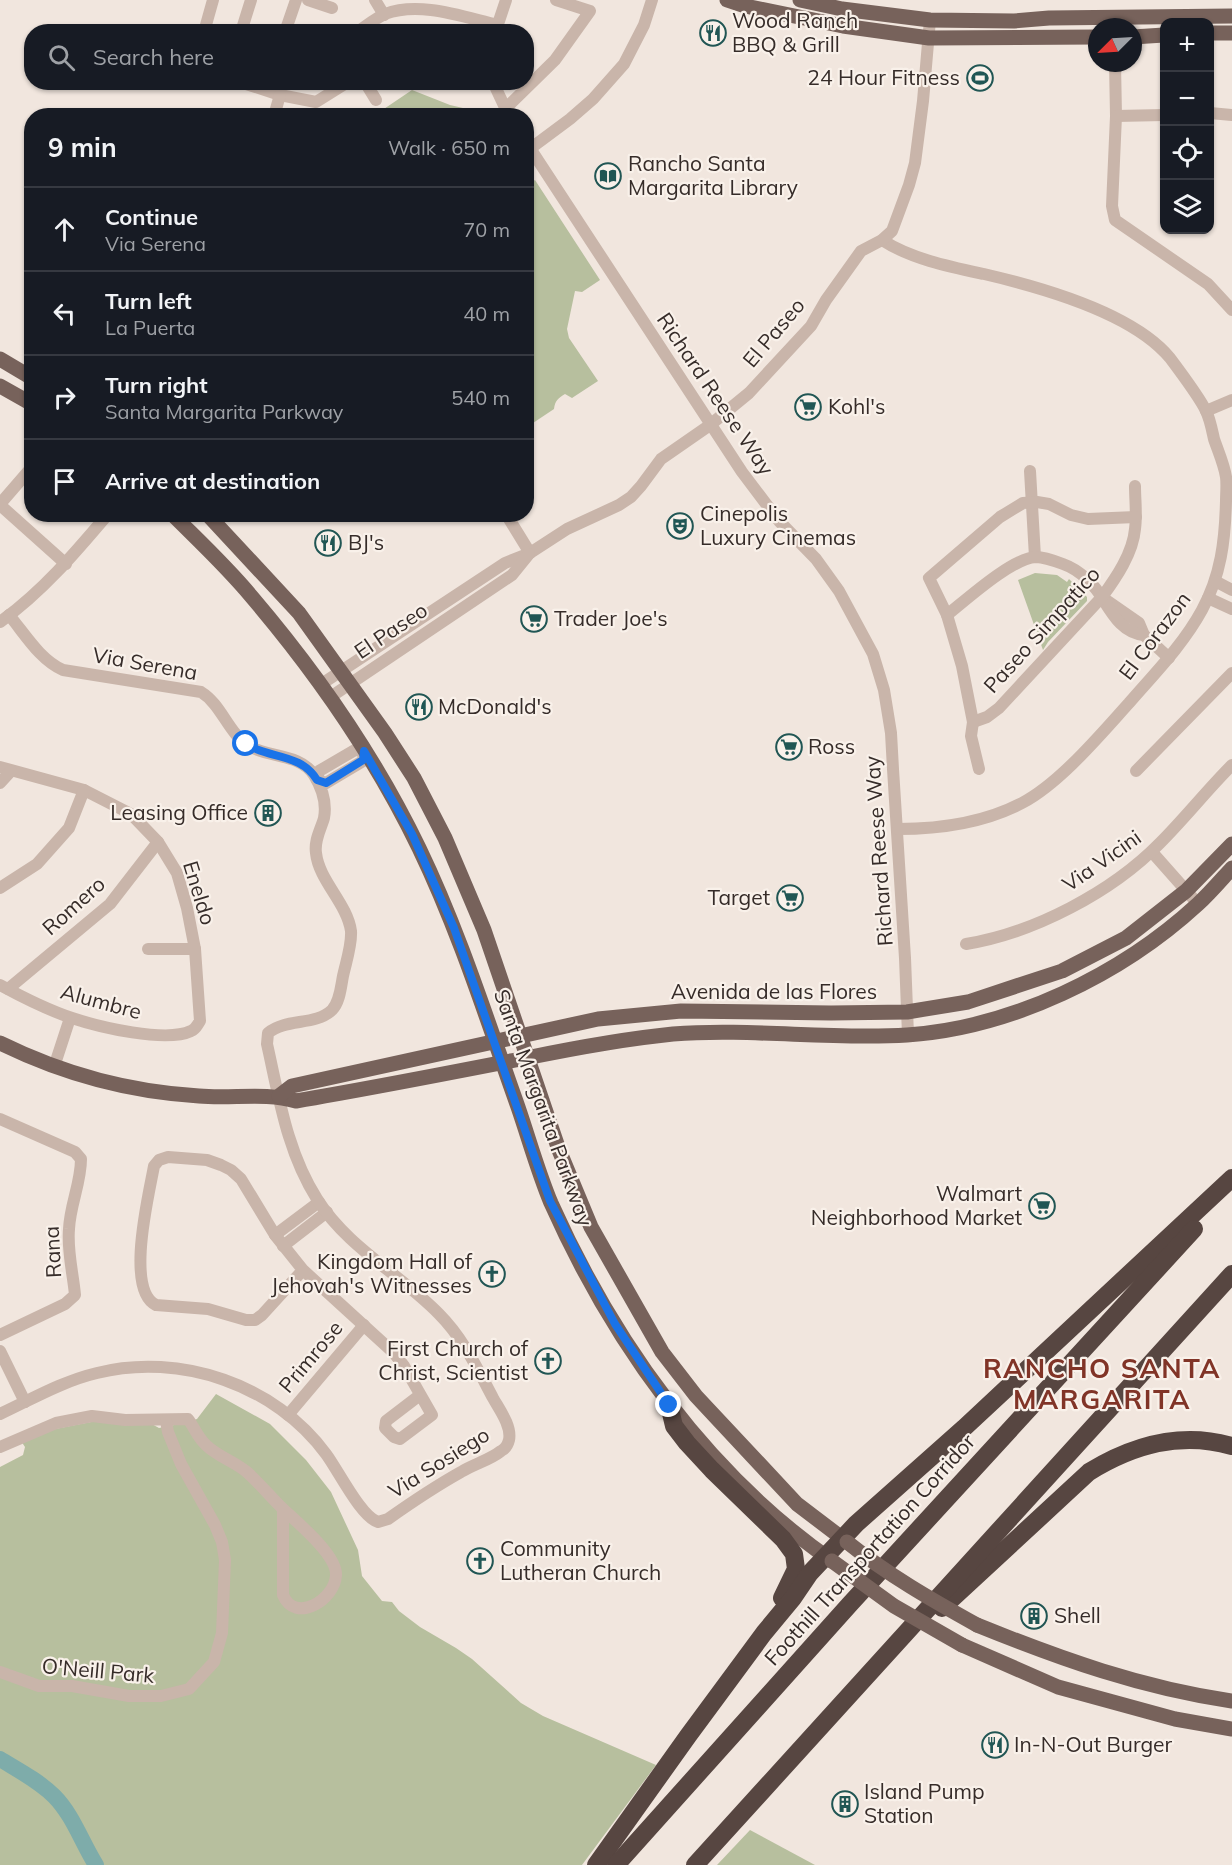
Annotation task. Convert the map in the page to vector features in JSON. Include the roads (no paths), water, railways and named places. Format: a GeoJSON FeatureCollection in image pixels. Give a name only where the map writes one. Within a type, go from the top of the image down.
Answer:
{"type":"FeatureCollection","features":[{"type":"Feature","properties":{"kind":"highway"},"geometry":{"type":"LineString","coordinates":[[609,1861],[764,1633],[810,1573],[829,1559],[845,1540],[1232,1178]]}},
{"type":"Feature","properties":{"kind":"highway","name":"Foothill Transportation Corridor"},"geometry":{"type":"LineString","coordinates":[[609,1861],[850,1604],[1232,1188]]}},
{"type":"Feature","properties":{"kind":"highway"},"geometry":{"type":"LineString","coordinates":[[695,1865],[1232,1274]]}},
{"type":"Feature","properties":{"kind":"highway"},"geometry":{"type":"LineString","coordinates":[[669,1405],[674,1426],[687,1443],[783,1539],[794,1554],[796,1569],[781,1602],[769,1618],[764,1633]]}},
{"type":"Feature","properties":{"kind":"highway"},"geometry":{"type":"LineString","coordinates":[[820,1729],[830,1726],[929,1621],[1089,1472],[1113,1457],[1140,1446],[1168,1441],[1196,1440],[1232,1446]]}},
{"type":"Feature","properties":{"kind":"main road"},"geometry":{"type":"LineString","coordinates":[[727,0],[745,6],[843,26],[929,38],[1088,37]]}},
{"type":"Feature","properties":{"kind":"main road"},"geometry":{"type":"LineString","coordinates":[[800,0],[842,9],[930,20],[1160,19]]}},
{"type":"Feature","properties":{"kind":"main road"},"geometry":{"type":"LineString","coordinates":[[1203,18],[1232,16]]}},
{"type":"Feature","properties":{"kind":"main road"},"geometry":{"type":"LineString","coordinates":[[1142,28],[1160,27]]}},
{"type":"Feature","properties":{"kind":"main road"},"geometry":{"type":"LineString","coordinates":[[1214,33],[1232,33]]}},
{"type":"Feature","properties":{"kind":"main road"},"geometry":{"type":"LineString","coordinates":[[1142,36],[1160,35]]}},
{"type":"Feature","properties":{"kind":"main road"},"geometry":{"type":"LineString","coordinates":[[0,359],[24,373]]}},
{"type":"Feature","properties":{"kind":"main road"},"geometry":{"type":"LineString","coordinates":[[0,386],[24,400]]}},
{"type":"Feature","properties":{"kind":"main road","name":"Santa Margarita Parkway"},"geometry":{"type":"LineString","coordinates":[[180,522],[251,596],[320,685],[392,796],[420,851],[454,928],[550,1201],[615,1324],[669,1405],[723,1467],[767,1509],[829,1559],[894,1606],[962,1645],[1058,1687],[1175,1719],[1232,1728]]}},
{"type":"Feature","properties":{"kind":"main road","name":"Santa Margarita Parkway"},"geometry":{"type":"LineString","coordinates":[[214,522],[298,613],[346,677],[414,778],[445,838],[484,930],[559,1150],[591,1227],[662,1352],[696,1396],[797,1504],[906,1585],[977,1625],[1113,1676],[1191,1695],[1232,1701]]}},
{"type":"Feature","properties":{"kind":"main road","name":"Avenida de las Flores"},"geometry":{"type":"LineString","coordinates":[[279,1096],[292,1086],[598,1019],[681,1011],[907,1012],[968,1002],[1062,971],[1126,938],[1186,891],[1232,844]]}},
{"type":"Feature","properties":{"kind":"main road","name":"Avenida de las Flores"},"geometry":{"type":"LineString","coordinates":[[0,1043],[54,1067],[101,1082],[159,1094],[203,1097],[279,1096],[296,1101],[599,1043],[674,1034],[908,1035],[974,1026],[1019,1012],[1071,990],[1134,954],[1198,904],[1232,868]]}},
{"type":"Feature","properties":{"kind":"street"},"geometry":{"type":"LineString","coordinates":[[209,24],[213,0]]}},
{"type":"Feature","properties":{"kind":"street"},"geometry":{"type":"LineString","coordinates":[[244,24],[251,0]]}},
{"type":"Feature","properties":{"kind":"street"},"geometry":{"type":"LineString","coordinates":[[288,24],[296,0]]}},
{"type":"Feature","properties":{"kind":"street"},"geometry":{"type":"LineString","coordinates":[[308,0],[332,8]]}},
{"type":"Feature","properties":{"kind":"street"},"geometry":{"type":"LineString","coordinates":[[375,0],[384,15]]}},
{"type":"Feature","properties":{"kind":"street"},"geometry":{"type":"LineString","coordinates":[[498,24],[506,0]]}},
{"type":"Feature","properties":{"kind":"street"},"geometry":{"type":"LineString","coordinates":[[534,83],[555,60],[590,10],[556,0]]}},
{"type":"Feature","properties":{"kind":"street"},"geometry":{"type":"LineString","coordinates":[[534,142],[570,119],[593,99],[624,64],[644,25],[652,0]]}},
{"type":"Feature","properties":{"kind":"street"},"geometry":{"type":"LineString","coordinates":[[370,24],[410,4],[483,24]]}},
{"type":"Feature","properties":{"kind":"street","name":"El Paseo"},"geometry":{"type":"LineString","coordinates":[[320,685],[346,677],[512,575],[530,553],[567,529],[625,501],[641,486],[661,459],[711,425],[749,393],[811,326],[835,286],[861,251],[882,240],[892,231],[915,163],[930,20]]}},
{"type":"Feature","properties":{"kind":"street"},"geometry":{"type":"LineString","coordinates":[[1115,72],[1116,116],[1112,206],[1115,220],[1229,301]]}},
{"type":"Feature","properties":{"kind":"street"},"geometry":{"type":"LineString","coordinates":[[265,90],[316,102],[335,90]]}},
{"type":"Feature","properties":{"kind":"street"},"geometry":{"type":"LineString","coordinates":[[370,90],[376,100]]}},
{"type":"Feature","properties":{"kind":"street"},"geometry":{"type":"LineString","coordinates":[[497,90],[505,108]]}},
{"type":"Feature","properties":{"kind":"street"},"geometry":{"type":"LineString","coordinates":[[511,108],[527,90]]}},
{"type":"Feature","properties":{"kind":"street"},"geometry":{"type":"LineString","coordinates":[[276,108],[280,95]]}},
{"type":"Feature","properties":{"kind":"street"},"geometry":{"type":"LineString","coordinates":[[1214,113],[1232,115]]}},
{"type":"Feature","properties":{"kind":"street"},"geometry":{"type":"LineString","coordinates":[[1116,116],[1160,115]]}},
{"type":"Feature","properties":{"kind":"street","name":"Richard Reese Way"},"geometry":{"type":"LineString","coordinates":[[534,153],[759,496],[827,575],[854,616],[873,654],[884,690],[891,734],[908,1035]]}},
{"type":"Feature","properties":{"kind":"street","name":"El Corazon"},"geometry":{"type":"LineString","coordinates":[[882,240],[893,248],[1001,278],[1102,311],[1138,331],[1169,357],[1206,411],[1226,477],[1226,538],[1215,581],[1208,598],[1169,658],[1101,734],[1051,783],[1023,803],[995,814],[941,827],[898,829]]}},
{"type":"Feature","properties":{"kind":"street"},"geometry":{"type":"LineString","coordinates":[[1206,411],[1232,400]]}},
{"type":"Feature","properties":{"kind":"street"},"geometry":{"type":"LineString","coordinates":[[1030,471],[1035,557]]}},
{"type":"Feature","properties":{"kind":"street"},"geometry":{"type":"LineString","coordinates":[[24,477],[0,506],[66,564]]}},
{"type":"Feature","properties":{"kind":"street","name":"Paseo Simpatico"},"geometry":{"type":"LineString","coordinates":[[973,722],[987,717],[999,708],[1115,580],[1131,547],[1135,532],[1135,486]]}},
{"type":"Feature","properties":{"kind":"street"},"geometry":{"type":"LineString","coordinates":[[979,769],[970,736],[973,722],[962,666],[947,615],[929,578],[1007,512],[1023,503],[1049,504],[1071,515],[1088,519],[1136,518]]}},
{"type":"Feature","properties":{"kind":"street"},"geometry":{"type":"LineString","coordinates":[[4,619],[66,564],[101,522]]}},
{"type":"Feature","properties":{"kind":"street"},"geometry":{"type":"LineString","coordinates":[[511,522],[530,553]]}},
{"type":"Feature","properties":{"kind":"street"},"geometry":{"type":"LineString","coordinates":[[947,615],[999,574],[1035,557],[1072,567],[1102,597],[1139,622],[1144,635],[1169,658]]}},
{"type":"Feature","properties":{"kind":"street"},"geometry":{"type":"LineString","coordinates":[[1215,581],[1232,590]]}},
{"type":"Feature","properties":{"kind":"street"},"geometry":{"type":"LineString","coordinates":[[1208,598],[1232,609]]}},
{"type":"Feature","properties":{"kind":"street","name":"Via Serena"},"geometry":{"type":"LineString","coordinates":[[4,619],[57,668],[201,692],[216,705],[246,744],[258,750],[290,758],[304,765],[317,780]]}},
{"type":"Feature","properties":{"kind":"street"},"geometry":{"type":"LineString","coordinates":[[1136,771],[1232,673]]}},
{"type":"Feature","properties":{"kind":"street","name":"El Paseo"},"geometry":{"type":"LineString","coordinates":[[329,698],[346,677]]}},
{"type":"Feature","properties":{"kind":"street"},"geometry":{"type":"LineString","coordinates":[[323,1207],[296,1160],[267,1044],[268,1032],[275,1027],[323,1015],[333,1009],[339,996],[351,939],[347,920],[316,855],[316,842],[324,809],[323,791],[317,780],[319,771],[355,750],[364,751]]}},
{"type":"Feature","properties":{"kind":"street","name":"Via Vicini"},"geometry":{"type":"LineString","coordinates":[[966,944],[1011,932],[1068,909],[1110,883],[1152,852],[1232,765]]}},
{"type":"Feature","properties":{"kind":"street"},"geometry":{"type":"LineString","coordinates":[[0,783],[6,769]]}},
{"type":"Feature","properties":{"kind":"street","name":"Eneldo"},"geometry":{"type":"LineString","coordinates":[[6,769],[84,790],[131,814],[158,842],[177,873],[195,950],[200,1021],[196,1028]]}},
{"type":"Feature","properties":{"kind":"street"},"geometry":{"type":"LineString","coordinates":[[0,888],[36,864],[69,828],[84,790]]}},
{"type":"Feature","properties":{"kind":"street","name":"Romero"},"geometry":{"type":"LineString","coordinates":[[4,987],[110,904],[158,842]]}},
{"type":"Feature","properties":{"kind":"street"},"geometry":{"type":"LineString","coordinates":[[1152,852],[1198,904]]}},
{"type":"Feature","properties":{"kind":"street"},"geometry":{"type":"LineString","coordinates":[[148,949],[195,950]]}},
{"type":"Feature","properties":{"kind":"street","name":"Alumbre"},"geometry":{"type":"LineString","coordinates":[[4,987],[70,1018],[135,1034],[165,1035],[189,1032],[196,1028]]}},
{"type":"Feature","properties":{"kind":"street"},"geometry":{"type":"LineString","coordinates":[[54,1067],[70,1018]]}},
{"type":"Feature","properties":{"kind":"street","name":"Rana"},"geometry":{"type":"LineString","coordinates":[[0,1119],[75,1152],[81,1159],[81,1170],[69,1227],[75,1295],[65,1304],[0,1335]]}},
{"type":"Feature","properties":{"kind":"street"},"geometry":{"type":"LineString","coordinates":[[303,1270],[255,1320],[246,1320],[208,1309],[156,1305],[150,1301],[146,1295],[142,1274],[140,1240],[154,1166],[159,1160],[168,1157],[207,1160],[231,1170],[241,1179],[275,1235],[303,1270],[394,1353],[420,1395]]}},
{"type":"Feature","properties":{"kind":"street"},"geometry":{"type":"LineString","coordinates":[[275,1235],[323,1207]]}},
{"type":"Feature","properties":{"kind":"street"},"geometry":{"type":"LineString","coordinates":[[283,1246],[323,1207]]}},
{"type":"Feature","properties":{"kind":"street","name":"Via Sosiego"},"geometry":{"type":"LineString","coordinates":[[288,1415],[319,1444],[364,1513],[378,1522],[388,1519],[461,1471],[504,1449],[509,1439],[505,1420],[480,1371],[455,1331],[429,1303],[351,1240],[323,1207]]}},
{"type":"Feature","properties":{"kind":"street","name":"Primrose"},"geometry":{"type":"LineString","coordinates":[[288,1415],[364,1325]]}},
{"type":"Feature","properties":{"kind":"street"},"geometry":{"type":"LineString","coordinates":[[0,1351],[25,1402]]}},
{"type":"Feature","properties":{"kind":"street"},"geometry":{"type":"LineString","coordinates":[[0,1414],[77,1378],[122,1368],[160,1366],[211,1375],[236,1384],[264,1398],[288,1415]]}},
{"type":"Feature","properties":{"kind":"street"},"geometry":{"type":"LineString","coordinates":[[0,1447],[56,1423],[92,1416],[125,1420],[188,1419],[203,1443],[247,1472],[282,1509],[288,1512],[322,1549],[335,1567],[336,1577],[333,1586],[322,1600],[300,1609],[292,1608],[286,1603],[283,1595],[282,1509]]}},
{"type":"Feature","properties":{"kind":"street","name":"O'Neill Park"},"geometry":{"type":"LineString","coordinates":[[0,1672],[39,1686],[72,1686],[129,1696],[160,1696],[189,1689],[214,1662],[222,1633],[225,1560],[222,1542],[182,1464],[166,1421]]}},
{"type":"Feature","properties":{"kind":"waterway"},"geometry":{"type":"LineString","coordinates":[[0,1759],[54,1796],[72,1820],[96,1865]]}},
{"type":"Feature","properties":{"kind":"place","name":"Wood Ranch BBQ & Grill"},"geometry":{"type":"Point","coordinates":[713,33]}},
{"type":"Feature","properties":{"kind":"place","name":"24 Hour Fitness"},"geometry":{"type":"Point","coordinates":[980,78]}},
{"type":"Feature","properties":{"kind":"place","name":"Rancho Santa Margarita Library"},"geometry":{"type":"Point","coordinates":[608,176]}},
{"type":"Feature","properties":{"kind":"place","name":"Kohl's"},"geometry":{"type":"Point","coordinates":[808,407]}},
{"type":"Feature","properties":{"kind":"place","name":"Cinepolis Luxury Cinemas"},"geometry":{"type":"Point","coordinates":[680,526]}},
{"type":"Feature","properties":{"kind":"place","name":"BJ's"},"geometry":{"type":"Point","coordinates":[328,543]}},
{"type":"Feature","properties":{"kind":"place","name":"Trader Joe's"},"geometry":{"type":"Point","coordinates":[534,619]}},
{"type":"Feature","properties":{"kind":"place","name":"McDonald's"},"geometry":{"type":"Point","coordinates":[419,707]}},
{"type":"Feature","properties":{"kind":"place","name":"Ross"},"geometry":{"type":"Point","coordinates":[789,747]}},
{"type":"Feature","properties":{"kind":"place","name":"Leasing Office"},"geometry":{"type":"Point","coordinates":[268,813]}},
{"type":"Feature","properties":{"kind":"place","name":"Target"},"geometry":{"type":"Point","coordinates":[790,898]}},
{"type":"Feature","properties":{"kind":"place","name":"Walmart Neighborhood Market"},"geometry":{"type":"Point","coordinates":[1042,1206]}},
{"type":"Feature","properties":{"kind":"place","name":"Kingdom Hall of Jehovah's Witnesses"},"geometry":{"type":"Point","coordinates":[492,1274]}},
{"type":"Feature","properties":{"kind":"place","name":"First Church of Christ, Scientist"},"geometry":{"type":"Point","coordinates":[548,1361]}},
{"type":"Feature","properties":{"kind":"place","name":"Community Lutheran Church"},"geometry":{"type":"Point","coordinates":[480,1561]}},
{"type":"Feature","properties":{"kind":"place","name":"Shell"},"geometry":{"type":"Point","coordinates":[1034,1616]}},
{"type":"Feature","properties":{"kind":"place","name":"In-N-Out Burger"},"geometry":{"type":"Point","coordinates":[995,1745]}},
{"type":"Feature","properties":{"kind":"place","name":"Island Pump Station"},"geometry":{"type":"Point","coordinates":[845,1804]}},
{"type":"Feature","properties":{"kind":"district","name":"RANCHO SANTA MARGARITA"},"geometry":{"type":"Point","coordinates":[1102,1384]}}]}
